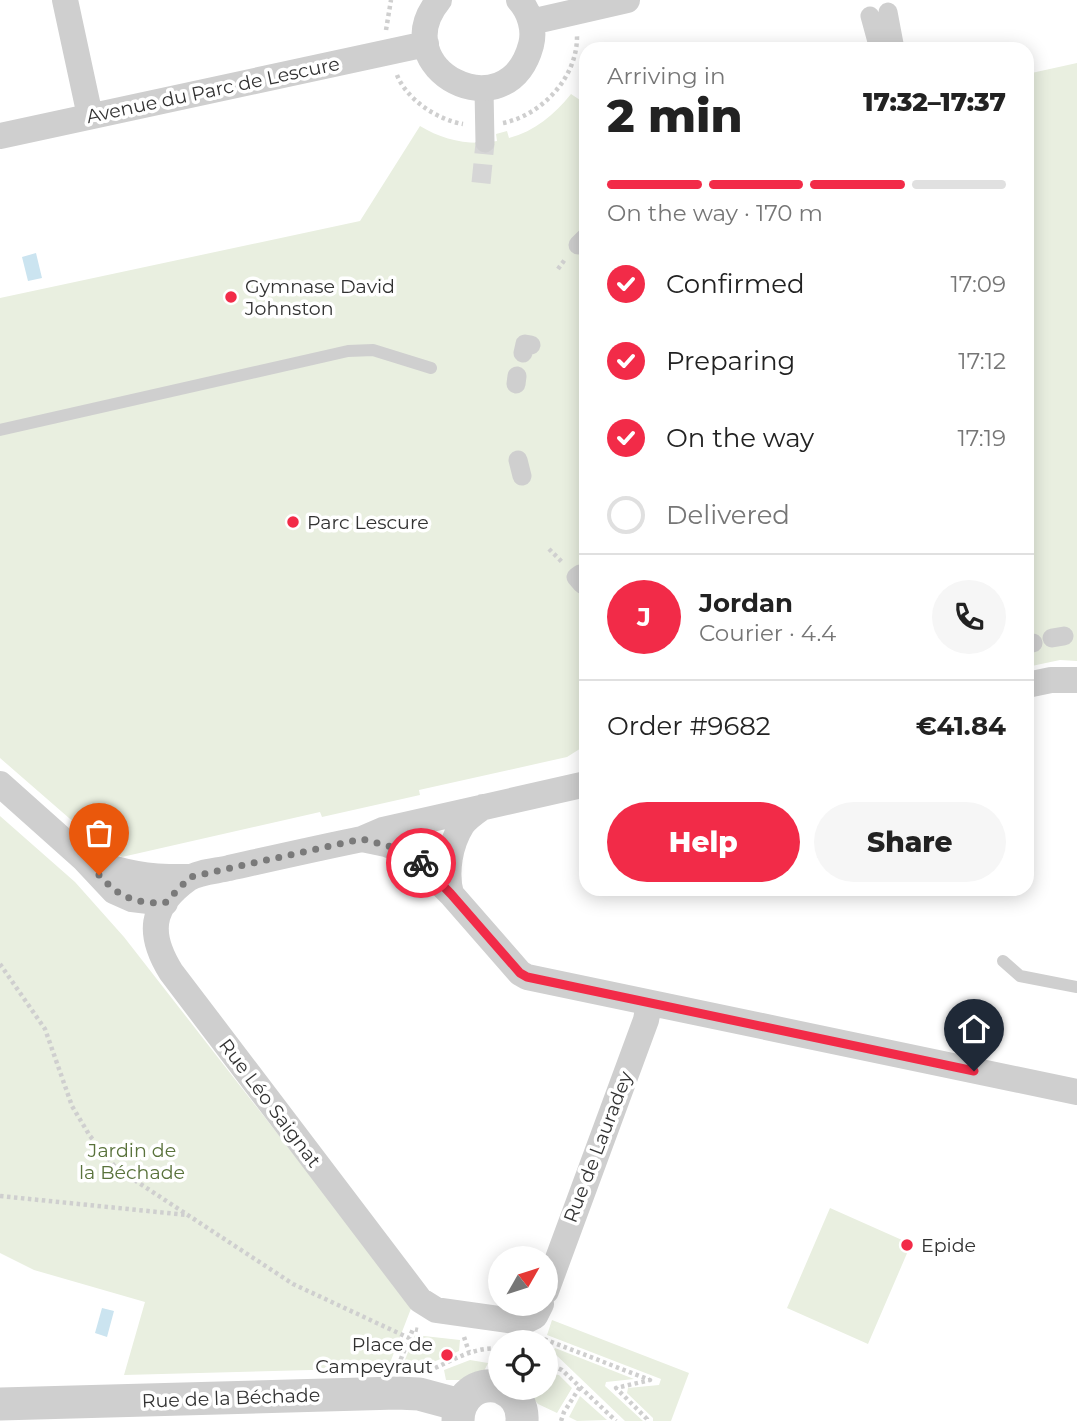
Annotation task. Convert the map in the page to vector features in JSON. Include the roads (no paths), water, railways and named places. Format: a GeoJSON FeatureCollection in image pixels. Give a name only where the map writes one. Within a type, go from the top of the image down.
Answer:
{"type":"FeatureCollection","features":[{"type":"Feature","properties":{"kind":"street"},"geometry":{"type":"LineString","coordinates":[[65,0],[90,116]]}},
{"type":"Feature","properties":{"kind":"street"},"geometry":{"type":"LineString","coordinates":[[439,0],[432,8],[426,25],[426,44],[431,60],[440,72],[453,82],[468,88],[484,89],[502,84],[517,73],[528,58],[533,40],[525,11],[627,0]]}},
{"type":"Feature","properties":{"kind":"street"},"geometry":{"type":"LineString","coordinates":[[879,14],[879,42]]}},
{"type":"Feature","properties":{"kind":"street"},"geometry":{"type":"LineString","coordinates":[[879,14],[885,42]]}},
{"type":"Feature","properties":{"kind":"street"},"geometry":{"type":"LineString","coordinates":[[879,14],[892,42]]}},
{"type":"Feature","properties":{"kind":"street","name":"Avenue du Parc de Lescure"},"geometry":{"type":"LineString","coordinates":[[0,136],[426,44]]}},
{"type":"Feature","properties":{"kind":"street"},"geometry":{"type":"LineString","coordinates":[[484,89],[485,143]]}},
{"type":"Feature","properties":{"kind":"street"},"geometry":{"type":"LineString","coordinates":[[1034,684],[1051,680],[1077,680]]}},
{"type":"Feature","properties":{"kind":"street"},"geometry":{"type":"LineString","coordinates":[[0,784],[84,859],[114,891],[132,900],[165,903],[190,877]]}},
{"type":"Feature","properties":{"kind":"street"},"geometry":{"type":"LineString","coordinates":[[84,859],[155,878],[190,877],[362,839],[383,830],[579,786]]}},
{"type":"Feature","properties":{"kind":"street"},"geometry":{"type":"LineString","coordinates":[[451,894],[448,882],[453,844],[464,822],[483,807]]}},
{"type":"Feature","properties":{"kind":"street"},"geometry":{"type":"LineString","coordinates":[[362,839],[386,844],[411,854],[451,894],[520,973],[534,979],[1077,1092]]}},
{"type":"Feature","properties":{"kind":"street","name":"Rue Léo Saignat"},"geometry":{"type":"LineString","coordinates":[[165,903],[154,929],[160,955],[420,1300],[436,1310],[502,1330]]}},
{"type":"Feature","properties":{"kind":"street","name":"Rue de Lauradey"},"geometry":{"type":"LineString","coordinates":[[558,1264],[591,1191],[649,1004]]}},
{"type":"Feature","properties":{"kind":"street"},"geometry":{"type":"LineString","coordinates":[[507,1330],[532,1316]]}},
{"type":"Feature","properties":{"kind":"street"},"geometry":{"type":"LineString","coordinates":[[459,1413],[465,1397],[488,1384]]}},
{"type":"Feature","properties":{"kind":"street","name":"Rue de la Béchade"},"geometry":{"type":"LineString","coordinates":[[0,1404],[397,1393],[434,1397],[459,1413]]}},
{"type":"Feature","properties":{"kind":"street"},"geometry":{"type":"LineString","coordinates":[[517,1400],[522,1411],[522,1421]]}},
{"type":"Feature","properties":{"kind":"lane"},"geometry":{"type":"LineString","coordinates":[[0,430],[348,351],[373,350],[431,368]]}},
{"type":"Feature","properties":{"kind":"lane"},"geometry":{"type":"LineString","coordinates":[[1003,961],[1020,976],[1077,987]]}},
{"type":"Feature","properties":{"kind":"water"},"geometry":{"type":"Polygon","coordinates":[[[36,253],[42,278],[28,281],[22,257],[36,253]]]}},
{"type":"Feature","properties":{"kind":"water"},"geometry":{"type":"Polygon","coordinates":[[[102,1308],[114,1311],[107,1337],[95,1333],[102,1308]]]}},
{"type":"Feature","properties":{"kind":"tunnel"},"geometry":{"type":"LineString","coordinates":[[481,183],[485,143]]}},
{"type":"Feature","properties":{"kind":"place","name":"Gymnase David Johnston"},"geometry":{"type":"Point","coordinates":[231,297]}},
{"type":"Feature","properties":{"kind":"place","name":"Parc Lescure"},"geometry":{"type":"Point","coordinates":[293,522]}},
{"type":"Feature","properties":{"kind":"place","name":"Epide"},"geometry":{"type":"Point","coordinates":[907,1245]}},
{"type":"Feature","properties":{"kind":"place","name":"Place de Campeyraut"},"geometry":{"type":"Point","coordinates":[447,1355]}},
{"type":"Feature","properties":{"kind":"park label","name":"Jardin de la Béchade"},"geometry":{"type":"Point","coordinates":[132,1161]}}]}
